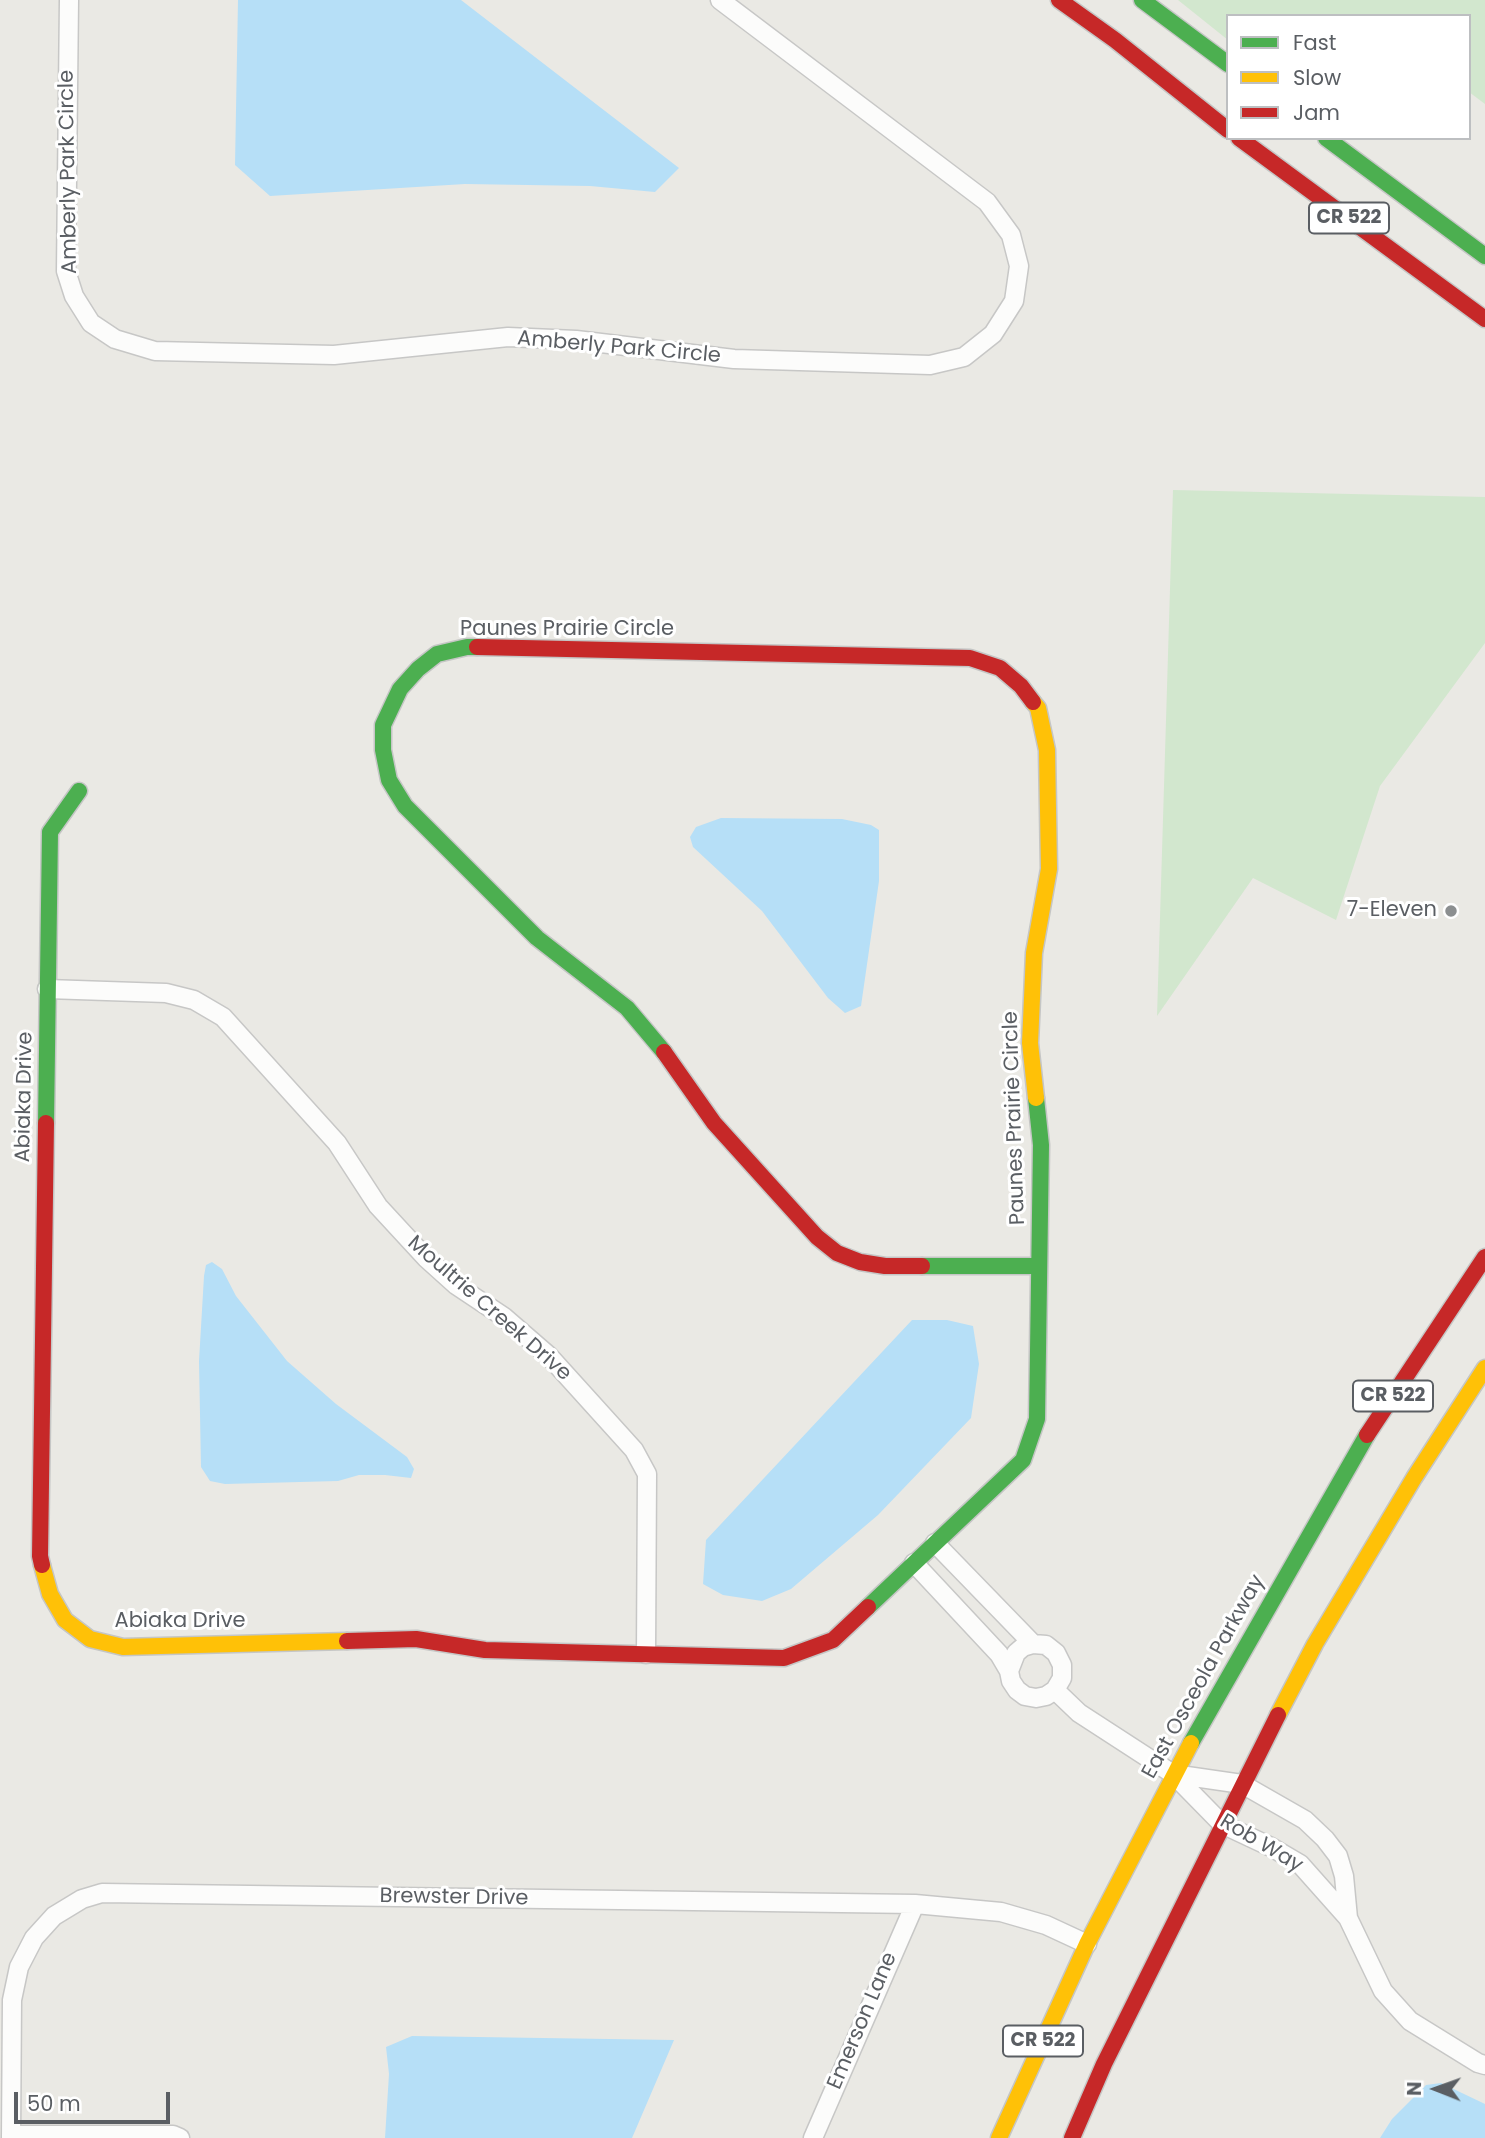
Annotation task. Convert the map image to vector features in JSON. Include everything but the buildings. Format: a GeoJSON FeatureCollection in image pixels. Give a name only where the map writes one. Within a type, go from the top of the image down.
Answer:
{"type":"FeatureCollection","features":[{"type":"Feature","properties":{"kind":"street","name":"Amberly Park Circle"},"geometry":{"type":"LineString","coordinates":[[69,0],[66,271],[74,296],[91,323],[115,340],[155,351],[334,355],[508,337],[576,340],[734,359],[930,365],[964,357],[993,334],[1014,301],[1019,266],[1011,235],[987,202],[720,0]]}},
{"type":"Feature","properties":{"kind":"street"},"geometry":{"type":"LineString","coordinates":[[1059,0],[1115,40],[1226,128]]}},
{"type":"Feature","properties":{"kind":"street"},"geometry":{"type":"LineString","coordinates":[[1142,0],[1226,63]]}},
{"type":"Feature","properties":{"kind":"street"},"geometry":{"type":"LineString","coordinates":[[1115,40],[1161,64],[1226,114]]}},
{"type":"Feature","properties":{"kind":"street","name":"CR 522"},"geometry":{"type":"LineString","coordinates":[[1242,140],[1485,319]]}},
{"type":"Feature","properties":{"kind":"street","name":"CR 522"},"geometry":{"type":"LineString","coordinates":[[1329,140],[1485,256]]}},
{"type":"Feature","properties":{"kind":"street","name":"Paunes Prairie Circle"},"geometry":{"type":"LineString","coordinates":[[935,1543],[1023,1460],[1037,1419],[1041,1145],[1030,1043],[1034,953],[1049,869],[1047,750],[1038,708],[1021,686],[1000,668],[970,658],[945,656],[467,647],[437,654],[418,668],[400,689],[383,725],[383,750],[389,780],[405,806],[537,938],[627,1008],[679,1071],[714,1123],[817,1237],[837,1253],[860,1262],[885,1266],[1039,1266]]}},
{"type":"Feature","properties":{"kind":"street","name":"Abiaka Drive"},"geometry":{"type":"LineString","coordinates":[[79,791],[50,832],[47,989],[40,1556],[50,1594],[65,1620],[90,1639],[123,1647],[416,1639],[485,1650],[784,1658],[833,1640],[935,1543]]}},
{"type":"Feature","properties":{"kind":"street","name":"Moultrie Creek Drive"},"geometry":{"type":"LineString","coordinates":[[47,989],[166,993],[194,1000],[223,1017],[337,1143],[378,1206],[426,1258],[456,1285],[504,1317],[549,1356],[634,1450],[648,1474],[646,1654]]}},
{"type":"Feature","properties":{"kind":"street","name":"East Osceola Parkway"},"geometry":{"type":"LineString","coordinates":[[999,2138],[1087,1944],[1173,1774],[1299,1549],[1367,1435],[1485,1257]]}},
{"type":"Feature","properties":{"kind":"street","name":"CR 522"},"geometry":{"type":"LineString","coordinates":[[1072,2138],[1114,2043],[1242,1784],[1315,1644],[1414,1478],[1485,1368]]}},
{"type":"Feature","properties":{"kind":"street"},"geometry":{"type":"LineString","coordinates":[[935,1543],[1033,1644]]}},
{"type":"Feature","properties":{"kind":"street"},"geometry":{"type":"LineString","coordinates":[[914,1563],[999,1654],[1017,1690],[1026,1696],[1046,1696],[1055,1690],[1062,1678],[1062,1665],[1056,1653],[1046,1645],[1033,1644],[1023,1647],[1016,1653],[1009,1671]]}},
{"type":"Feature","properties":{"kind":"street"},"geometry":{"type":"LineString","coordinates":[[1055,1690],[1079,1713],[1173,1774]]}},
{"type":"Feature","properties":{"kind":"street","name":"Rob Way"},"geometry":{"type":"LineString","coordinates":[[1173,1774],[1242,1784],[1305,1820],[1338,1856],[1344,1876],[1348,1918]]}},
{"type":"Feature","properties":{"kind":"street","name":"Rob Way"},"geometry":{"type":"LineString","coordinates":[[1173,1774],[1222,1824],[1300,1864],[1348,1918],[1383,1991],[1410,2021],[1467,2057],[1485,2065]]}},
{"type":"Feature","properties":{"kind":"street","name":"Brewster Drive"},"geometry":{"type":"LineString","coordinates":[[11,2136],[12,2000],[19,1966],[34,1938],[54,1916],[82,1899],[102,1893],[915,1904],[1001,1912],[1046,1924],[1087,1944]]}},
{"type":"Feature","properties":{"kind":"street","name":"Emerson Lane"},"geometry":{"type":"LineString","coordinates":[[814,2138],[915,1904]]}},
{"type":"Feature","properties":{"kind":"street"},"geometry":{"type":"LineString","coordinates":[[11,2136],[173,2135],[180,2138]]}},
{"type":"Feature","properties":{"kind":"green space"},"geometry":{"type":"Polygon","coordinates":[[[1178,0],[1485,0],[1485,104],[1471,94],[1471,14],[1226,14],[1226,38],[1178,0]]]}},
{"type":"Feature","properties":{"kind":"green space"},"geometry":{"type":"Polygon","coordinates":[[[1173,490],[1485,497],[1485,643],[1380,786],[1336,920],[1253,878],[1157,1016],[1173,490]]]}},
{"type":"Feature","properties":{"kind":"water"},"geometry":{"type":"Polygon","coordinates":[[[238,0],[461,0],[679,168],[655,192],[590,186],[465,184],[270,196],[235,165],[238,0]]]}},
{"type":"Feature","properties":{"kind":"water"},"geometry":{"type":"Polygon","coordinates":[[[721,818],[842,819],[871,825],[879,830],[879,881],[861,1006],[845,1013],[828,998],[762,911],[693,847],[690,837],[696,827],[721,818]]]}},
{"type":"Feature","properties":{"kind":"water"},"geometry":{"type":"Polygon","coordinates":[[[212,1262],[222,1269],[236,1296],[287,1361],[336,1404],[407,1457],[414,1469],[411,1478],[359,1475],[338,1481],[225,1484],[210,1481],[201,1467],[199,1361],[204,1276],[206,1265],[212,1262]]]}},
{"type":"Feature","properties":{"kind":"water"},"geometry":{"type":"Polygon","coordinates":[[[912,1320],[947,1320],[973,1326],[979,1364],[971,1418],[878,1515],[791,1589],[762,1601],[723,1595],[703,1584],[706,1540],[912,1320]]]}},
{"type":"Feature","properties":{"kind":"water"},"geometry":{"type":"Polygon","coordinates":[[[412,2036],[674,2040],[632,2138],[385,2138],[389,2074],[386,2047],[412,2036]]]}},
{"type":"Feature","properties":{"kind":"water"},"geometry":{"type":"Polygon","coordinates":[[[1441,2083],[1485,2104],[1485,2138],[1380,2138],[1392,2119],[1426,2085],[1441,2083]]]}},
{"type":"Feature","properties":{"kind":"traffic: fast"},"geometry":{"type":"LineString","coordinates":[[1142,0],[1226,63]]}},
{"type":"Feature","properties":{"kind":"traffic: fast"},"geometry":{"type":"LineString","coordinates":[[1329,140],[1485,256]]}},
{"type":"Feature","properties":{"kind":"traffic: fast"},"geometry":{"type":"LineString","coordinates":[[477,647],[437,654],[418,669],[400,689],[383,725],[383,750],[389,780],[405,806],[537,938],[627,1008],[664,1052]]}},
{"type":"Feature","properties":{"kind":"traffic: fast"},"geometry":{"type":"LineString","coordinates":[[46,1123],[50,832],[79,791]]}},
{"type":"Feature","properties":{"kind":"traffic: fast"},"geometry":{"type":"LineString","coordinates":[[868,1607],[1023,1460],[1037,1419],[1041,1145],[1036,1098]]}},
{"type":"Feature","properties":{"kind":"traffic: fast"},"geometry":{"type":"LineString","coordinates":[[922,1266],[1039,1266]]}},
{"type":"Feature","properties":{"kind":"traffic: fast"},"geometry":{"type":"LineString","coordinates":[[1191,1743],[1367,1435]]}},
{"type":"Feature","properties":{"kind":"traffic: slow"},"geometry":{"type":"LineString","coordinates":[[1033,702],[1038,708],[1047,750],[1049,869],[1034,953],[1030,1043],[1036,1098]]}},
{"type":"Feature","properties":{"kind":"traffic: slow"},"geometry":{"type":"LineString","coordinates":[[1278,1715],[1315,1644],[1414,1478],[1485,1368]]}},
{"type":"Feature","properties":{"kind":"traffic: slow"},"geometry":{"type":"LineString","coordinates":[[42,1565],[50,1594],[65,1620],[90,1639],[123,1647],[347,1641]]}},
{"type":"Feature","properties":{"kind":"traffic: slow"},"geometry":{"type":"LineString","coordinates":[[999,2138],[1087,1944],[1191,1743]]}},
{"type":"Feature","properties":{"kind":"traffic: jam"},"geometry":{"type":"LineString","coordinates":[[1059,0],[1115,40],[1226,128]]}},
{"type":"Feature","properties":{"kind":"traffic: jam"},"geometry":{"type":"LineString","coordinates":[[1242,140],[1485,319]]}},
{"type":"Feature","properties":{"kind":"traffic: jam"},"geometry":{"type":"LineString","coordinates":[[477,647],[970,658],[1000,668],[1021,686],[1033,702]]}},
{"type":"Feature","properties":{"kind":"traffic: jam"},"geometry":{"type":"LineString","coordinates":[[664,1052],[714,1123],[817,1237],[837,1253],[860,1262],[885,1266],[922,1266]]}},
{"type":"Feature","properties":{"kind":"traffic: jam"},"geometry":{"type":"LineString","coordinates":[[42,1565],[46,1123]]}},
{"type":"Feature","properties":{"kind":"traffic: jam"},"geometry":{"type":"LineString","coordinates":[[1367,1435],[1485,1257]]}},
{"type":"Feature","properties":{"kind":"traffic: jam"},"geometry":{"type":"LineString","coordinates":[[347,1641],[416,1639],[485,1650],[784,1658],[833,1640],[868,1607]]}},
{"type":"Feature","properties":{"kind":"traffic: jam"},"geometry":{"type":"LineString","coordinates":[[1072,2138],[1104,2064],[1278,1715]]}},
{"type":"Feature","properties":{"kind":"place","name":"7-Eleven"},"geometry":{"type":"Point","coordinates":[1451,911]}}]}
